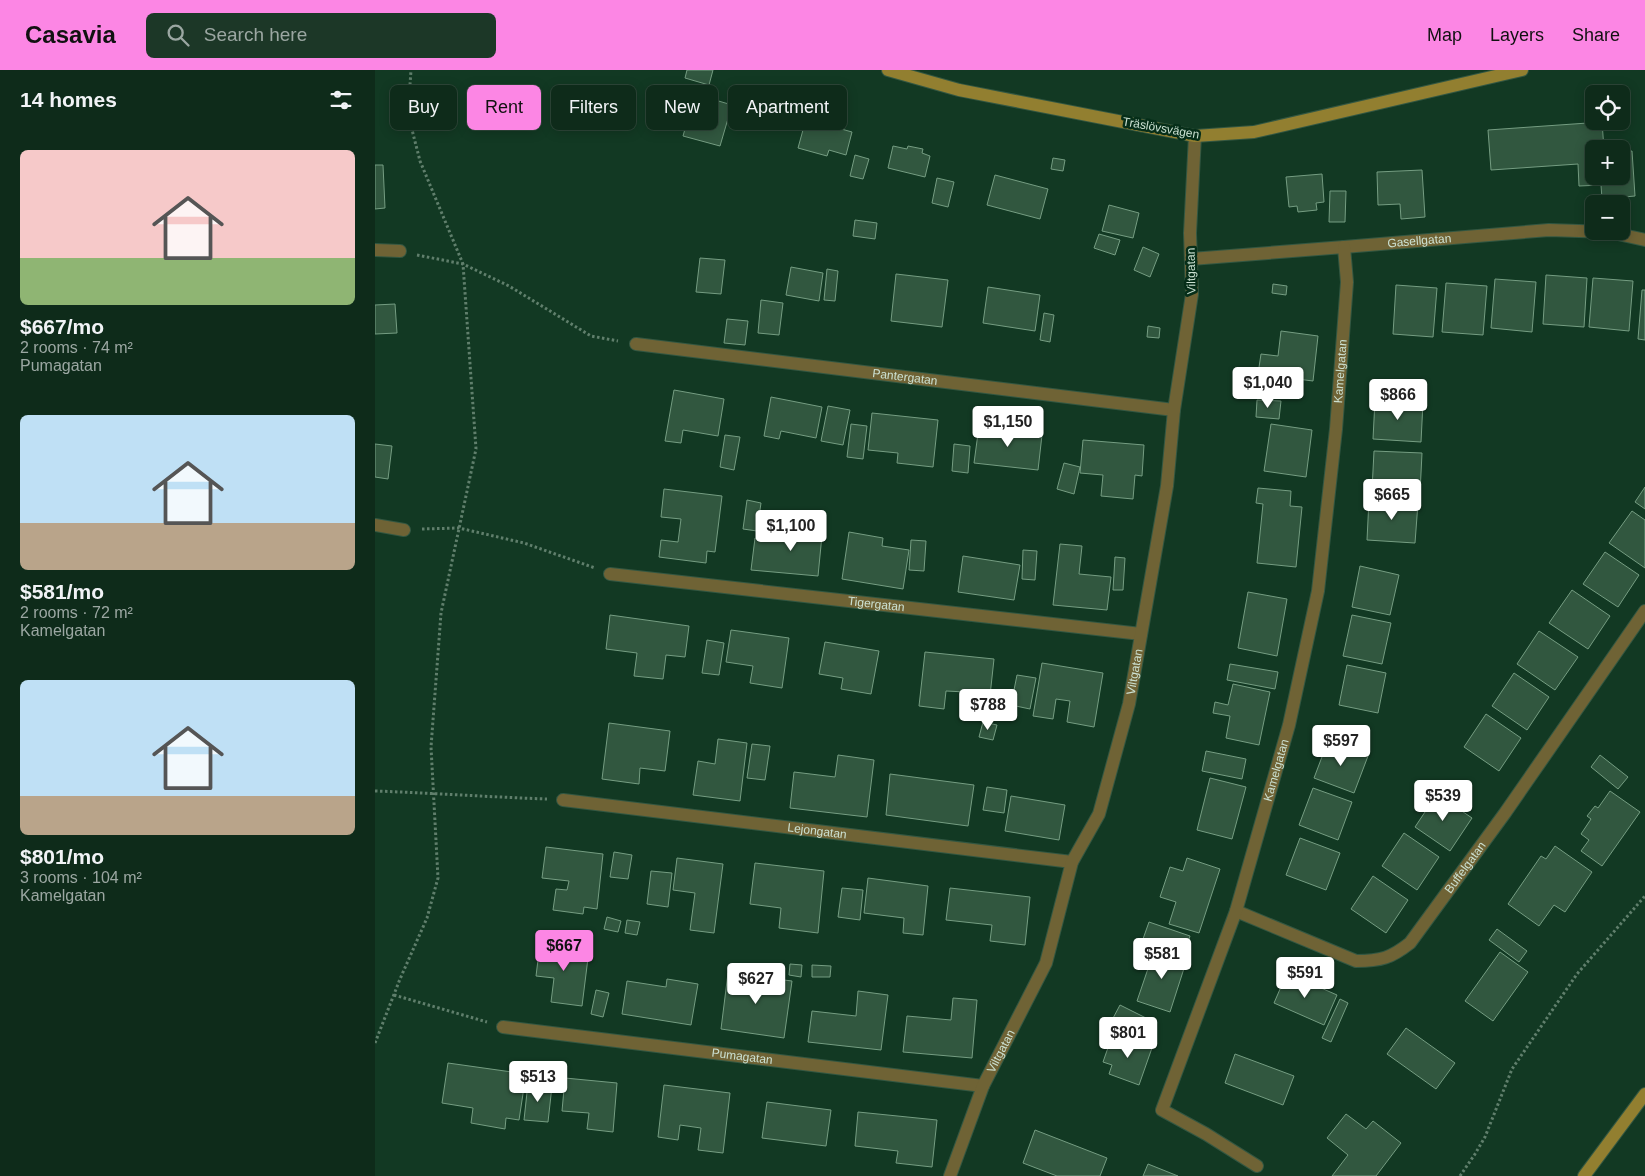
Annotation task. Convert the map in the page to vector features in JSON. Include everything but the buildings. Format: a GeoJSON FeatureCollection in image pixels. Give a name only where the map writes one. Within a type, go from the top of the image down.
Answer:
{"type":"FeatureCollection","features":[{"type":"Feature","properties":{"kind":"street","name":"Träslövsvägen"},"geometry":{"type":"LineString","coordinates":[[888,70],[959,90],[1195,136],[1254,132],[1522,70]]}},
{"type":"Feature","properties":{"kind":"street","name":"Viltgatan"},"geometry":{"type":"LineString","coordinates":[[951,1176],[983,1086],[1046,963],[1072,862],[1099,814],[1129,704],[1167,486],[1175,410],[1192,294],[1191,224],[1195,136]]}},
{"type":"Feature","properties":{"kind":"street","name":"Gasellgatan"},"geometry":{"type":"LineString","coordinates":[[1191,258],[1549,230],[1609,232],[1645,240]]}},
{"type":"Feature","properties":{"kind":"street","name":"Kamelgatan"},"geometry":{"type":"LineString","coordinates":[[1257,1166],[1206,1134],[1162,1110],[1236,911],[1289,725],[1318,591],[1336,429],[1347,282],[1344,247]]}},
{"type":"Feature","properties":{"kind":"street"},"geometry":{"type":"LineString","coordinates":[[375,250],[400,251]]}},
{"type":"Feature","properties":{"kind":"street","name":"Pantergatan"},"geometry":{"type":"LineString","coordinates":[[636,344],[1175,410]]}},
{"type":"Feature","properties":{"kind":"street"},"geometry":{"type":"LineString","coordinates":[[375,525],[404,530]]}},
{"type":"Feature","properties":{"kind":"street","name":"Tigergatan"},"geometry":{"type":"LineString","coordinates":[[610,574],[1141,634]]}},
{"type":"Feature","properties":{"kind":"street","name":"Buffelgatan"},"geometry":{"type":"LineString","coordinates":[[1236,911],[1357,960],[1376,961],[1395,955],[1410,943],[1477,851],[1645,611]]}},
{"type":"Feature","properties":{"kind":"street","name":"Lejongatan"},"geometry":{"type":"LineString","coordinates":[[563,800],[1072,862]]}},
{"type":"Feature","properties":{"kind":"street","name":"Pumagatan"},"geometry":{"type":"LineString","coordinates":[[503,1027],[983,1086]]}},
{"type":"Feature","properties":{"kind":"street"},"geometry":{"type":"LineString","coordinates":[[1584,1176],[1645,1094]]}},
{"type":"Feature","properties":{"kind":"path"},"geometry":{"type":"LineString","coordinates":[[375,1043],[393,995],[427,918],[439,878],[431,747],[441,613],[476,449],[463,264],[420,161],[408,114],[411,70]]}},
{"type":"Feature","properties":{"kind":"path"},"geometry":{"type":"LineString","coordinates":[[400,251],[463,264],[509,286],[591,336],[636,344]]}},
{"type":"Feature","properties":{"kind":"path"},"geometry":{"type":"LineString","coordinates":[[404,530],[459,528],[524,543],[610,574]]}},
{"type":"Feature","properties":{"kind":"path"},"geometry":{"type":"LineString","coordinates":[[375,791],[563,800]]}},
{"type":"Feature","properties":{"kind":"path"},"geometry":{"type":"LineString","coordinates":[[1460,1176],[1485,1137],[1512,1069],[1543,1022],[1577,974],[1645,896]]}},
{"type":"Feature","properties":{"kind":"path"},"geometry":{"type":"LineString","coordinates":[[393,995],[503,1027]]}}]}
